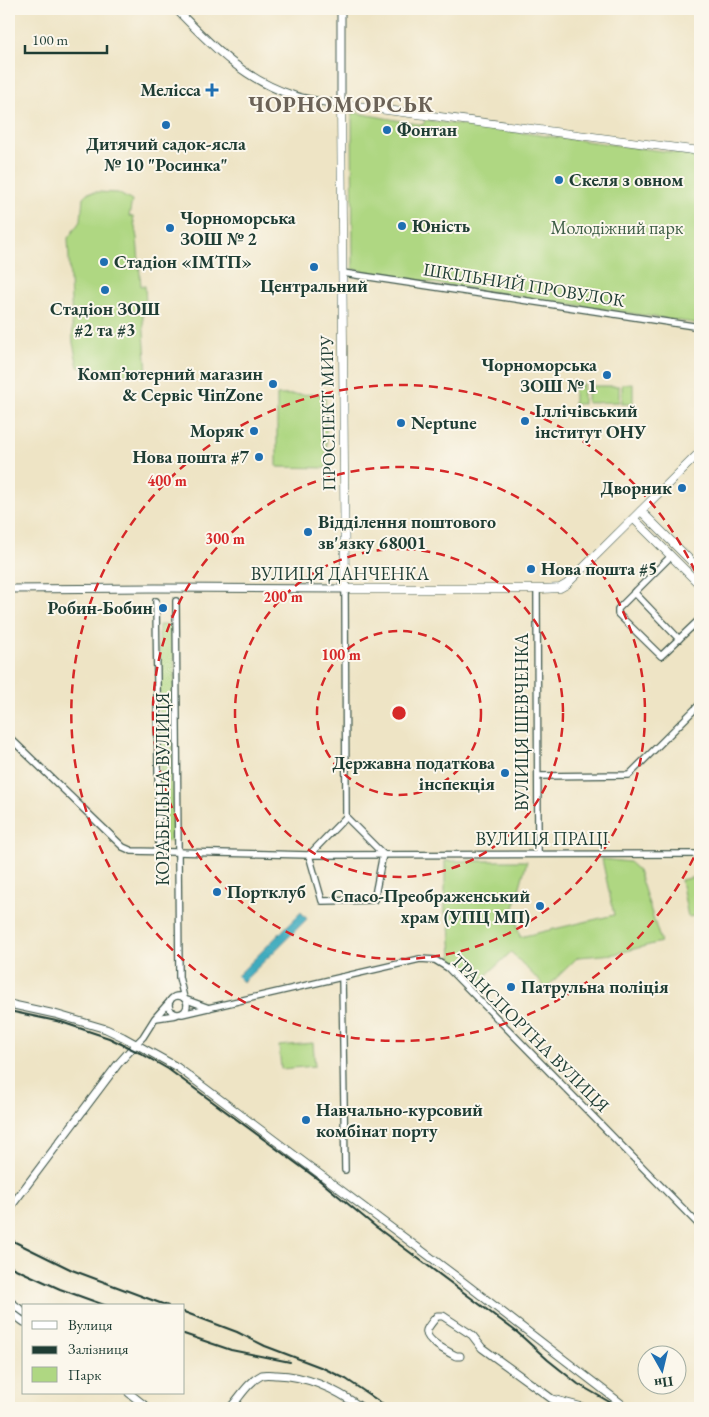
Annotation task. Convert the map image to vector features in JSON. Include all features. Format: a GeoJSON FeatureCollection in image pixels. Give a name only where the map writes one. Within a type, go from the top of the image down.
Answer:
{"type":"FeatureCollection","features":[{"type":"Feature","properties":{"kind":"main road"},"geometry":{"type":"LineString","coordinates":[[341,104],[700,151]]}},
{"type":"Feature","properties":{"kind":"main road","name":"ПРОСПЕКТ МИРУ"},"geometry":{"type":"LineString","coordinates":[[341,104],[345,589]]}},
{"type":"Feature","properties":{"kind":"main road","name":"ВУЛИЦЯ ДАНЧЕНКА"},"geometry":{"type":"LineString","coordinates":[[345,589],[552,589],[567,584],[700,452]]}},
{"type":"Feature","properties":{"kind":"main road"},"geometry":{"type":"LineString","coordinates":[[641,511],[700,570]]}},
{"type":"Feature","properties":{"kind":"main road"},"geometry":{"type":"LineString","coordinates":[[634,519],[700,585]]}},
{"type":"Feature","properties":{"kind":"street"},"geometry":{"type":"LineString","coordinates":[[176,9],[222,55],[245,72],[297,97],[341,104]]}},
{"type":"Feature","properties":{"kind":"street","name":"ПРОСПЕКТ МИРУ"},"geometry":{"type":"LineString","coordinates":[[340,9],[341,104]]}},
{"type":"Feature","properties":{"kind":"street","name":"ШКІЛЬНИЙ ПРОВУЛОК"},"geometry":{"type":"LineString","coordinates":[[342,273],[700,327]]}},
{"type":"Feature","properties":{"kind":"street"},"geometry":{"type":"LineString","coordinates":[[671,556],[618,609],[618,614],[661,656],[700,619]]}},
{"type":"Feature","properties":{"kind":"street","name":"ВУЛИЦЯ ДАНЧЕНКА"},"geometry":{"type":"LineString","coordinates":[[9,589],[345,589]]}},
{"type":"Feature","properties":{"kind":"street","name":"ПРОСПЕКТ МИРУ"},"geometry":{"type":"LineString","coordinates":[[345,589],[346,816]]}},
{"type":"Feature","properties":{"kind":"street","name":"ВУЛИЦЯ ШЕВЧЕНКА"},"geometry":{"type":"LineString","coordinates":[[537,589],[538,854]]}},
{"type":"Feature","properties":{"kind":"street"},"geometry":{"type":"LineString","coordinates":[[634,592],[679,639]]}},
{"type":"Feature","properties":{"kind":"street","name":"КОРАБЕЛЬНА ВУЛИЦЯ"},"geometry":{"type":"LineString","coordinates":[[156,601],[159,852]]}},
{"type":"Feature","properties":{"kind":"street","name":"КОРАБЕЛЬНА ВУЛИЦЯ"},"geometry":{"type":"LineString","coordinates":[[176,601],[179,977]]}},
{"type":"Feature","properties":{"kind":"street"},"geometry":{"type":"LineString","coordinates":[[538,776],[629,775],[700,704]]}},
{"type":"Feature","properties":{"kind":"street"},"geometry":{"type":"LineString","coordinates":[[9,737],[127,850],[309,856],[346,816],[384,854],[374,900],[322,901],[309,856]]}},
{"type":"Feature","properties":{"kind":"street","name":"ВУЛИЦЯ ПРАЦІ"},"geometry":{"type":"LineString","coordinates":[[309,856],[384,854],[700,854]]}},
{"type":"Feature","properties":{"kind":"street","name":"ТРАНСПОРТНА ВУЛИЦЯ"},"geometry":{"type":"LineString","coordinates":[[152,1021],[160,1017],[211,1008],[420,959],[435,960],[442,964],[700,1226]]}},
{"type":"Feature","properties":{"kind":"street"},"geometry":{"type":"LineString","coordinates":[[179,977],[188,1007],[181,1014],[171,1011],[169,1007],[179,977]]}},
{"type":"Feature","properties":{"kind":"street"},"geometry":{"type":"LineString","coordinates":[[342,977],[345,1170]]}},
{"type":"Feature","properties":{"kind":"street"},"geometry":{"type":"LineString","coordinates":[[9,1209],[118,1064],[171,1000],[178,996],[211,1008]]}},
{"type":"Feature","properties":{"kind":"street"},"geometry":{"type":"LineString","coordinates":[[9,1004],[83,1021],[106,1029],[182,1071],[449,1271],[627,1408]]}},
{"type":"Feature","properties":{"kind":"street"},"geometry":{"type":"LineString","coordinates":[[9,1301],[22,1311]]}},
{"type":"Feature","properties":{"kind":"street"},"geometry":{"type":"LineString","coordinates":[[9,1311],[22,1321]]}},
{"type":"Feature","properties":{"kind":"street"},"geometry":{"type":"LineString","coordinates":[[460,1356],[456,1356],[432,1341],[428,1336],[427,1330],[437,1316],[443,1316],[472,1335],[482,1348],[552,1399],[586,1408]]}},
{"type":"Feature","properties":{"kind":"street"},"geometry":{"type":"LineString","coordinates":[[230,1408],[251,1382],[264,1374],[288,1375],[320,1384],[343,1394],[362,1408]]}},
{"type":"Feature","properties":{"kind":"street"},"geometry":{"type":"LineString","coordinates":[[129,1394],[148,1408]]}},
{"type":"Feature","properties":{"kind":"green space","name":"Молодіжний парк"},"geometry":{"type":"Polygon","coordinates":[[[352,112],[423,125],[425,120],[700,156],[700,324],[393,277],[353,269],[352,112]]]}},
{"type":"Feature","properties":{"kind":"green space","name":"Стадіон «ІМТП»"},"geometry":{"type":"Polygon","coordinates":[[[87,193],[118,193],[132,201],[129,216],[133,217],[137,238],[141,286],[145,286],[146,305],[142,305],[147,374],[118,373],[78,367],[73,343],[68,238],[81,220],[83,197],[87,193]]]}},
{"type":"Feature","properties":{"kind":"green space"},"geometry":{"type":"Polygon","coordinates":[[[574,384],[583,384],[583,404],[574,404],[574,384]]]}},
{"type":"Feature","properties":{"kind":"green space"},"geometry":{"type":"Polygon","coordinates":[[[622,384],[633,384],[633,404],[622,404],[622,384]]]}},
{"type":"Feature","properties":{"kind":"green space"},"geometry":{"type":"Polygon","coordinates":[[[587,386],[619,386],[619,402],[587,403],[587,386]]]}},
{"type":"Feature","properties":{"kind":"green space"},"geometry":{"type":"Polygon","coordinates":[[[325,394],[327,468],[277,467],[277,395],[325,394]]]}},
{"type":"Feature","properties":{"kind":"green space"},"geometry":{"type":"Polygon","coordinates":[[[159,625],[174,625],[176,841],[161,841],[159,625]]]}},
{"type":"Feature","properties":{"kind":"green space"},"geometry":{"type":"Polygon","coordinates":[[[602,859],[629,862],[638,870],[661,942],[615,954],[578,957],[546,988],[511,952],[475,986],[452,958],[450,924],[445,913],[445,861],[527,861],[514,908],[520,937],[614,915],[602,859]]]}},
{"type":"Feature","properties":{"kind":"green space"},"geometry":{"type":"Polygon","coordinates":[[[700,876],[700,915],[688,917],[681,880],[700,876]]]}},
{"type":"Feature","properties":{"kind":"green space"},"geometry":{"type":"Polygon","coordinates":[[[313,1043],[315,1066],[281,1069],[279,1046],[313,1043]]]}},
{"type":"Feature","properties":{"kind":"water"},"geometry":{"type":"Polygon","coordinates":[[[301,912],[307,919],[243,982],[237,976],[301,912]]]}},
{"type":"Feature","properties":{"kind":"railway"},"geometry":{"type":"LineString","coordinates":[[9,1011],[61,1022],[109,1038],[168,1069],[319,1180],[376,1227],[518,1333],[578,1384],[620,1408]]}},
{"type":"Feature","properties":{"kind":"railway"},"geometry":{"type":"LineString","coordinates":[[9,1239],[72,1270],[163,1304]]}},
{"type":"Feature","properties":{"kind":"railway"},"geometry":{"type":"LineString","coordinates":[[9,1266],[60,1289],[101,1304]]}},
{"type":"Feature","properties":{"kind":"railway"},"geometry":{"type":"LineString","coordinates":[[185,1312],[323,1368],[346,1379],[389,1408]]}},
{"type":"Feature","properties":{"kind":"railway"},"geometry":{"type":"LineString","coordinates":[[185,1334],[231,1350],[290,1362]]}},
{"type":"Feature","properties":{"kind":"place","name":"Мелісса"},"geometry":{"type":"Point","coordinates":[212,90]}},
{"type":"Feature","properties":{"kind":"place","name":"Дитячий садок-ясла № 10 \"Росинка\""},"geometry":{"type":"Point","coordinates":[166,125]}},
{"type":"Feature","properties":{"kind":"place","name":"Фонтан"},"geometry":{"type":"Point","coordinates":[387,130]}},
{"type":"Feature","properties":{"kind":"place","name":"Скеля з овном"},"geometry":{"type":"Point","coordinates":[559,180]}},
{"type":"Feature","properties":{"kind":"place","name":"Юність"},"geometry":{"type":"Point","coordinates":[402,226]}},
{"type":"Feature","properties":{"kind":"place","name":"Чорноморська ЗОШ № 2"},"geometry":{"type":"Point","coordinates":[170,228]}},
{"type":"Feature","properties":{"kind":"place","name":"Стадіон «ІМТП»"},"geometry":{"type":"Point","coordinates":[104,262]}},
{"type":"Feature","properties":{"kind":"place","name":"Центральний"},"geometry":{"type":"Point","coordinates":[314,267]}},
{"type":"Feature","properties":{"kind":"place","name":"Стадіон ЗОШ #2 та #3"},"geometry":{"type":"Point","coordinates":[105,290]}},
{"type":"Feature","properties":{"kind":"place","name":"Чорноморська ЗОШ № 1"},"geometry":{"type":"Point","coordinates":[607,375]}},
{"type":"Feature","properties":{"kind":"place","name":"Комп’ютерний магазин & Сервіс ЧіпZone"},"geometry":{"type":"Point","coordinates":[273,384]}},
{"type":"Feature","properties":{"kind":"place","name":"Іллічівський інститут ОНУ"},"geometry":{"type":"Point","coordinates":[525,421]}},
{"type":"Feature","properties":{"kind":"place","name":"Neptune"},"geometry":{"type":"Point","coordinates":[401,423]}},
{"type":"Feature","properties":{"kind":"place","name":"Моряк"},"geometry":{"type":"Point","coordinates":[254,431]}},
{"type":"Feature","properties":{"kind":"place","name":"Нова пошта #7"},"geometry":{"type":"Point","coordinates":[259,457]}},
{"type":"Feature","properties":{"kind":"place","name":"Дворник"},"geometry":{"type":"Point","coordinates":[682,488]}},
{"type":"Feature","properties":{"kind":"place","name":"Відділення поштового зв'язку 68001"},"geometry":{"type":"Point","coordinates":[308,532]}},
{"type":"Feature","properties":{"kind":"place","name":"Нова пошта #5"},"geometry":{"type":"Point","coordinates":[531,569]}},
{"type":"Feature","properties":{"kind":"place","name":"Робин-Бобин"},"geometry":{"type":"Point","coordinates":[163,608]}},
{"type":"Feature","properties":{"kind":"place","name":"Державна податкова інспекція"},"geometry":{"type":"Point","coordinates":[505,773]}},
{"type":"Feature","properties":{"kind":"place","name":"Портклуб"},"geometry":{"type":"Point","coordinates":[217,892]}},
{"type":"Feature","properties":{"kind":"place","name":"Спасо-Преображенський храм (УПЦ МП)"},"geometry":{"type":"Point","coordinates":[540,906]}},
{"type":"Feature","properties":{"kind":"place","name":"Патрульна поліція"},"geometry":{"type":"Point","coordinates":[511,987]}},
{"type":"Feature","properties":{"kind":"place","name":"Навчально-курсовий комбінат порту"},"geometry":{"type":"Point","coordinates":[306,1120]}},
{"type":"Feature","properties":{"kind":"district","name":"ЧОРНОМОРСЬК"},"geometry":{"type":"Point","coordinates":[341,104]}}]}
